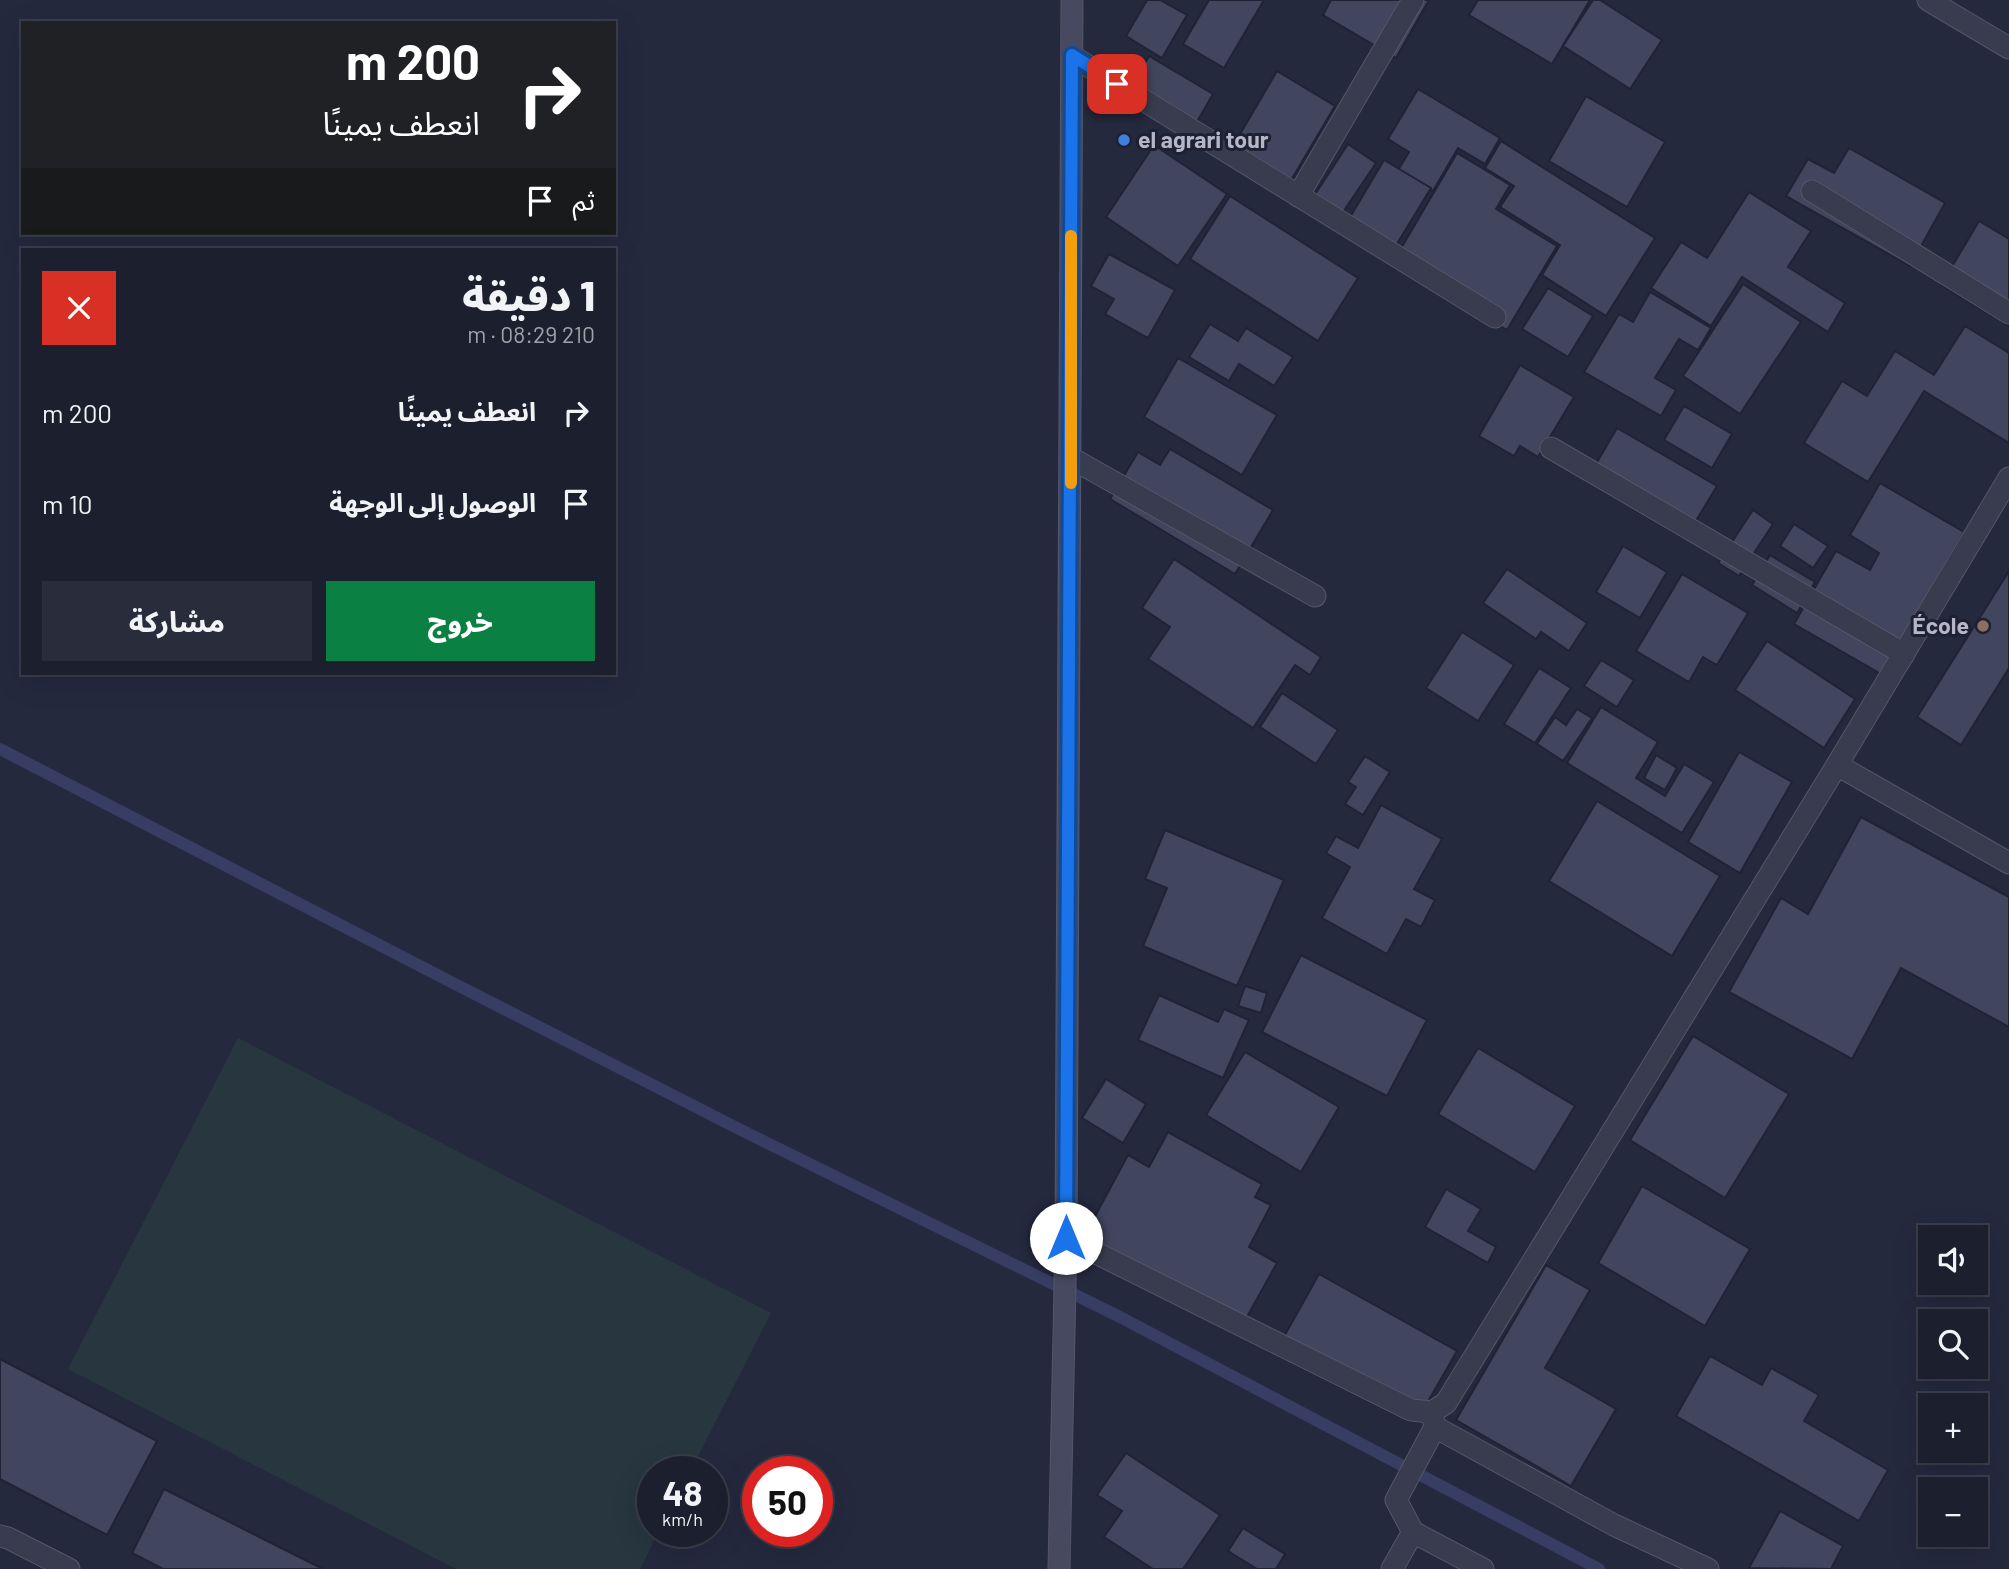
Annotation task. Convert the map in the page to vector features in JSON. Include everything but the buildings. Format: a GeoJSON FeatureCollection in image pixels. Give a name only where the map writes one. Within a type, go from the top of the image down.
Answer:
{"type":"FeatureCollection","features":[{"type":"Feature","properties":{"kind":"main road"},"geometry":{"type":"LineString","coordinates":[[1059,1569],[1066,1238],[1072,0]]}},
{"type":"Feature","properties":{"kind":"street"},"geometry":{"type":"LineString","coordinates":[[1298,196],[1413,0]]}},
{"type":"Feature","properties":{"kind":"street"},"geometry":{"type":"LineString","coordinates":[[1928,0],[2009,48]]}},
{"type":"Feature","properties":{"kind":"street"},"geometry":{"type":"LineString","coordinates":[[1072,55],[1495,317]]}},
{"type":"Feature","properties":{"kind":"street"},"geometry":{"type":"LineString","coordinates":[[1812,191],[2009,313]]}},
{"type":"Feature","properties":{"kind":"street"},"geometry":{"type":"LineString","coordinates":[[1551,448],[1904,654]]}},
{"type":"Feature","properties":{"kind":"street"},"geometry":{"type":"LineString","coordinates":[[1071,458],[1315,596]]}},
{"type":"Feature","properties":{"kind":"street"},"geometry":{"type":"LineString","coordinates":[[1483,1569],[1412,1532],[1396,1500],[1433,1420],[1460,1383],[2009,478]]}},
{"type":"Feature","properties":{"kind":"street"},"geometry":{"type":"LineString","coordinates":[[1837,765],[2009,863]]}},
{"type":"Feature","properties":{"kind":"street"},"geometry":{"type":"LineString","coordinates":[[1066,1238],[1433,1420],[1614,1525],[1709,1569]]}},
{"type":"Feature","properties":{"kind":"street"},"geometry":{"type":"LineString","coordinates":[[1392,1569],[1412,1532]]}},
{"type":"Feature","properties":{"kind":"street"},"geometry":{"type":"LineString","coordinates":[[0,1536],[69,1569]]}},
{"type":"Feature","properties":{"kind":"shaded area"},"geometry":{"type":"Polygon","coordinates":[[[238,1038],[771,1313],[698,1456],[637,1456],[637,1547],[651,1547],[640,1569],[456,1569],[68,1369],[238,1038]]]}},
{"type":"Feature","properties":{"kind":"waterway"},"geometry":{"type":"LineString","coordinates":[[0,749],[739,1129],[1120,1317],[1599,1569]]}},
{"type":"Feature","properties":{"kind":"slow traffic"},"geometry":{"type":"LineString","coordinates":[[1071,236],[1071,483]]}},
{"type":"Feature","properties":{"kind":"place","name":"el agrari tour"},"geometry":{"type":"Point","coordinates":[1124,140]}},
{"type":"Feature","properties":{"kind":"place","name":"École"},"geometry":{"type":"Point","coordinates":[1983,626]}},
{"type":"Feature","properties":{"kind":"route"},"geometry":{"type":"LineString","coordinates":[[1066,1238],[1072,55],[1117,84]]}}]}
